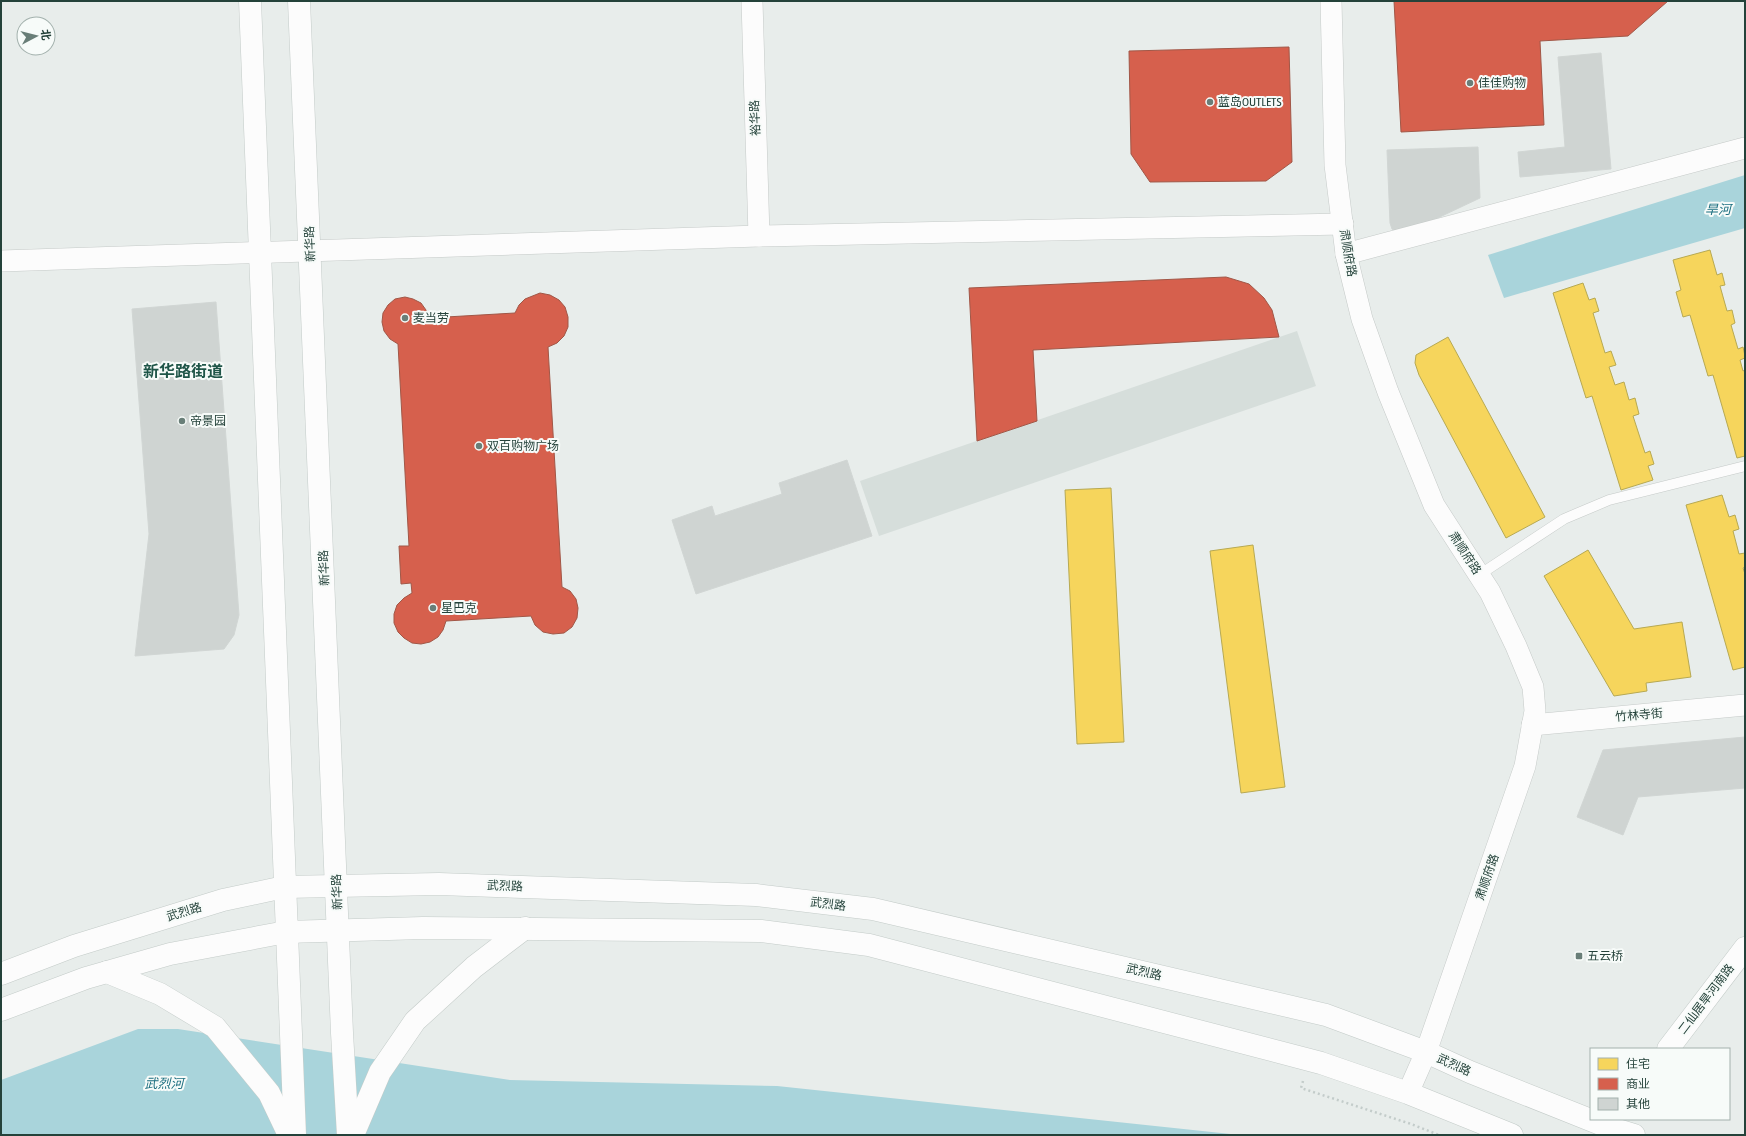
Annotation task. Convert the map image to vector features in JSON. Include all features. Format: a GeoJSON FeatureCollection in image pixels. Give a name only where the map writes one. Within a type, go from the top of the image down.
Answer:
{"type":"FeatureCollection","features":[{"type":"Feature","properties":{"kind":"main road"},"geometry":{"type":"LineString","coordinates":[[250,1],[295,1135]]}},
{"type":"Feature","properties":{"kind":"main road","name":"新华路"},"geometry":{"type":"LineString","coordinates":[[299,1],[339,931],[342,1034],[348,1135]]}},
{"type":"Feature","properties":{"kind":"main road","name":"武烈路"},"geometry":{"type":"LineString","coordinates":[[1,974],[74,946],[186,911],[223,900],[284,887],[439,884],[756,895],[873,909],[1326,1015],[1426,1052],[1470,1072],[1590,1115]]}},
{"type":"Feature","properties":{"kind":"main road"},"geometry":{"type":"LineString","coordinates":[[1,1010],[86,978],[170,954],[286,932],[423,928],[761,931],[869,945],[1321,1064],[1408,1093],[1512,1135]]}},
{"type":"Feature","properties":{"kind":"main road"},"geometry":{"type":"LineString","coordinates":[[353,1135],[380,1072],[415,1021],[474,967],[525,928]]}},
{"type":"Feature","properties":{"kind":"main road","name":"二仙居旱河南路"},"geometry":{"type":"LineString","coordinates":[[1669,1048],[1745,948]]}},
{"type":"Feature","properties":{"kind":"main road"},"geometry":{"type":"LineString","coordinates":[[107,972],[160,994],[215,1027],[269,1093],[289,1135]]}},
{"type":"Feature","properties":{"kind":"main road","name":"武烈路"},"geometry":{"type":"LineString","coordinates":[[1611,1123],[1634,1135]]}},
{"type":"Feature","properties":{"kind":"street","name":"裕华路"},"geometry":{"type":"LineString","coordinates":[[752,1],[759,236]]}},
{"type":"Feature","properties":{"kind":"street","name":"肃顺府路"},"geometry":{"type":"LineString","coordinates":[[1331,1],[1335,165],[1346,254],[1362,319],[1388,392],[1434,505],[1490,592],[1516,646],[1533,688],[1535,711],[1525,766],[1426,1052],[1408,1093]]}},
{"type":"Feature","properties":{"kind":"street"},"geometry":{"type":"LineString","coordinates":[[1346,254],[1745,148]]}},
{"type":"Feature","properties":{"kind":"street"},"geometry":{"type":"LineString","coordinates":[[1,261],[759,236],[1342,224]]}},
{"type":"Feature","properties":{"kind":"street","name":"竹林寺街"},"geometry":{"type":"LineString","coordinates":[[1532,725],[1745,705]]}},
{"type":"Feature","properties":{"kind":"lane"},"geometry":{"type":"LineString","coordinates":[[1479,575],[1564,519],[1609,500],[1745,466]]}},
{"type":"Feature","properties":{"kind":"path"},"geometry":{"type":"LineString","coordinates":[[1301,1088],[1411,1124],[1439,1135]]}},
{"type":"Feature","properties":{"kind":"shaded area"},"geometry":{"type":"Polygon","coordinates":[[[1297,331],[1316,386],[879,536],[860,481],[1297,331]]]}},
{"type":"Feature","properties":{"kind":"water","name":"旱河"},"geometry":{"type":"Polygon","coordinates":[[[1745,175],[1745,228],[1504,298],[1488,255],[1745,175]]]}},
{"type":"Feature","properties":{"kind":"water","name":"武烈河"},"geometry":{"type":"Polygon","coordinates":[[[138,1029],[178,1029],[510,1080],[777,1086],[1240,1135],[1,1135],[1,1080],[138,1029]]]}},
{"type":"Feature","properties":{"kind":"building: 住宅"},"geometry":{"type":"Polygon","coordinates":[[[1710,250],[1717,275],[1722,273],[1725,285],[1720,286],[1727,311],[1732,310],[1735,323],[1731,325],[1738,349],[1743,347],[1745,356],[1745,358],[1740,360],[1743,371],[1745,370],[1745,456],[1737,458],[1713,375],[1708,376],[1690,315],[1683,317],[1676,292],[1681,290],[1673,260],[1710,250]]]}},
{"type":"Feature","properties":{"kind":"building: 住宅"},"geometry":{"type":"Polygon","coordinates":[[[1583,283],[1589,300],[1595,298],[1599,311],[1593,313],[1605,353],[1611,351],[1616,365],[1609,367],[1615,385],[1624,382],[1629,400],[1635,398],[1639,414],[1633,416],[1645,453],[1650,451],[1654,464],[1648,466],[1653,480],[1621,490],[1592,396],[1586,398],[1553,293],[1583,283]]]}},
{"type":"Feature","properties":{"kind":"building: 住宅"},"geometry":{"type":"Polygon","coordinates":[[[1448,337],[1545,517],[1506,538],[1419,375],[1415,363],[1416,355],[1448,337]]]}},
{"type":"Feature","properties":{"kind":"building: 住宅"},"geometry":{"type":"Polygon","coordinates":[[[1111,488],[1124,742],[1077,744],[1065,490],[1111,488]]]}},
{"type":"Feature","properties":{"kind":"building: 住宅"},"geometry":{"type":"Polygon","coordinates":[[[1722,495],[1729,517],[1735,515],[1739,529],[1733,531],[1739,554],[1745,553],[1745,567],[1743,568],[1745,574],[1745,667],[1733,670],[1686,505],[1722,495]]]}},
{"type":"Feature","properties":{"kind":"building: 住宅"},"geometry":{"type":"Polygon","coordinates":[[[1253,545],[1285,787],[1241,793],[1210,551],[1253,545]]]}},
{"type":"Feature","properties":{"kind":"building: 住宅"},"geometry":{"type":"Polygon","coordinates":[[[1588,550],[1634,629],[1682,622],[1691,677],[1646,683],[1647,691],[1614,696],[1544,576],[1588,550]]]}},
{"type":"Feature","properties":{"kind":"building: 商业","name":"佳佳购物"},"geometry":{"type":"Polygon","coordinates":[[[1394,1],[1668,1],[1628,36],[1540,41],[1544,125],[1401,132],[1394,1]]]}},
{"type":"Feature","properties":{"kind":"building: 商业","name":"蓝岛OUTLETS"},"geometry":{"type":"Polygon","coordinates":[[[1289,47],[1292,162],[1266,181],[1150,182],[1131,154],[1129,51],[1289,47]]]}},
{"type":"Feature","properties":{"kind":"building: 商业"},"geometry":{"type":"Polygon","coordinates":[[[1226,277],[1249,284],[1264,298],[1272,310],[1279,337],[1033,350],[1037,421],[977,441],[969,288],[1226,277]]]}},
{"type":"Feature","properties":{"kind":"building: 商业","name":"双百购物广场"},"geometry":{"type":"Polygon","coordinates":[[[540,293],[550,295],[559,300],[565,307],[568,317],[568,327],[564,336],[557,343],[548,347],[562,587],[570,591],[576,599],[578,608],[577,618],[572,627],[564,633],[553,634],[543,632],[535,625],[531,616],[446,621],[443,630],[438,637],[430,642],[421,644],[412,643],[398,632],[394,623],[394,614],[397,605],[412,593],[411,583],[401,584],[399,546],[409,546],[398,344],[390,339],[384,331],[382,322],[383,313],[388,305],[395,299],[405,297],[421,303],[429,318],[515,313],[519,305],[525,299],[540,293]]]}},
{"type":"Feature","properties":{"kind":"building: 其他"},"geometry":{"type":"Polygon","coordinates":[[[1601,53],[1611,169],[1520,177],[1518,152],[1565,147],[1558,57],[1601,53]]]}},
{"type":"Feature","properties":{"kind":"building: 其他"},"geometry":{"type":"Polygon","coordinates":[[[1478,147],[1480,198],[1410,231],[1398,233],[1392,229],[1390,223],[1387,150],[1478,147]]]}},
{"type":"Feature","properties":{"kind":"building: 其他","name":"帝景园"},"geometry":{"type":"Polygon","coordinates":[[[216,302],[239,615],[234,635],[224,649],[135,656],[149,534],[132,309],[216,302]]]}},
{"type":"Feature","properties":{"kind":"building: 其他"},"geometry":{"type":"Polygon","coordinates":[[[847,460],[872,536],[696,594],[672,520],[712,506],[715,516],[782,494],[779,483],[847,460]]]}},
{"type":"Feature","properties":{"kind":"building: 其他"},"geometry":{"type":"Polygon","coordinates":[[[1745,737],[1745,788],[1638,797],[1623,835],[1577,817],[1603,750],[1745,737]]]}},
{"type":"Feature","properties":{"kind":"place","name":"佳佳购物"},"geometry":{"type":"Point","coordinates":[1470,83]}},
{"type":"Feature","properties":{"kind":"place","name":"蓝岛OUTLETS"},"geometry":{"type":"Point","coordinates":[1210,102]}},
{"type":"Feature","properties":{"kind":"place","name":"麦当劳"},"geometry":{"type":"Point","coordinates":[405,318]}},
{"type":"Feature","properties":{"kind":"place","name":"帝景园"},"geometry":{"type":"Point","coordinates":[182,421]}},
{"type":"Feature","properties":{"kind":"place","name":"双百购物广场"},"geometry":{"type":"Point","coordinates":[479,446]}},
{"type":"Feature","properties":{"kind":"place","name":"星巴克"},"geometry":{"type":"Point","coordinates":[433,608]}},
{"type":"Feature","properties":{"kind":"place","name":"五云桥"},"geometry":{"type":"Point","coordinates":[1579,956]}},
{"type":"Feature","properties":{"kind":"district","name":"新华路街道"},"geometry":{"type":"Point","coordinates":[183,371]}}]}
